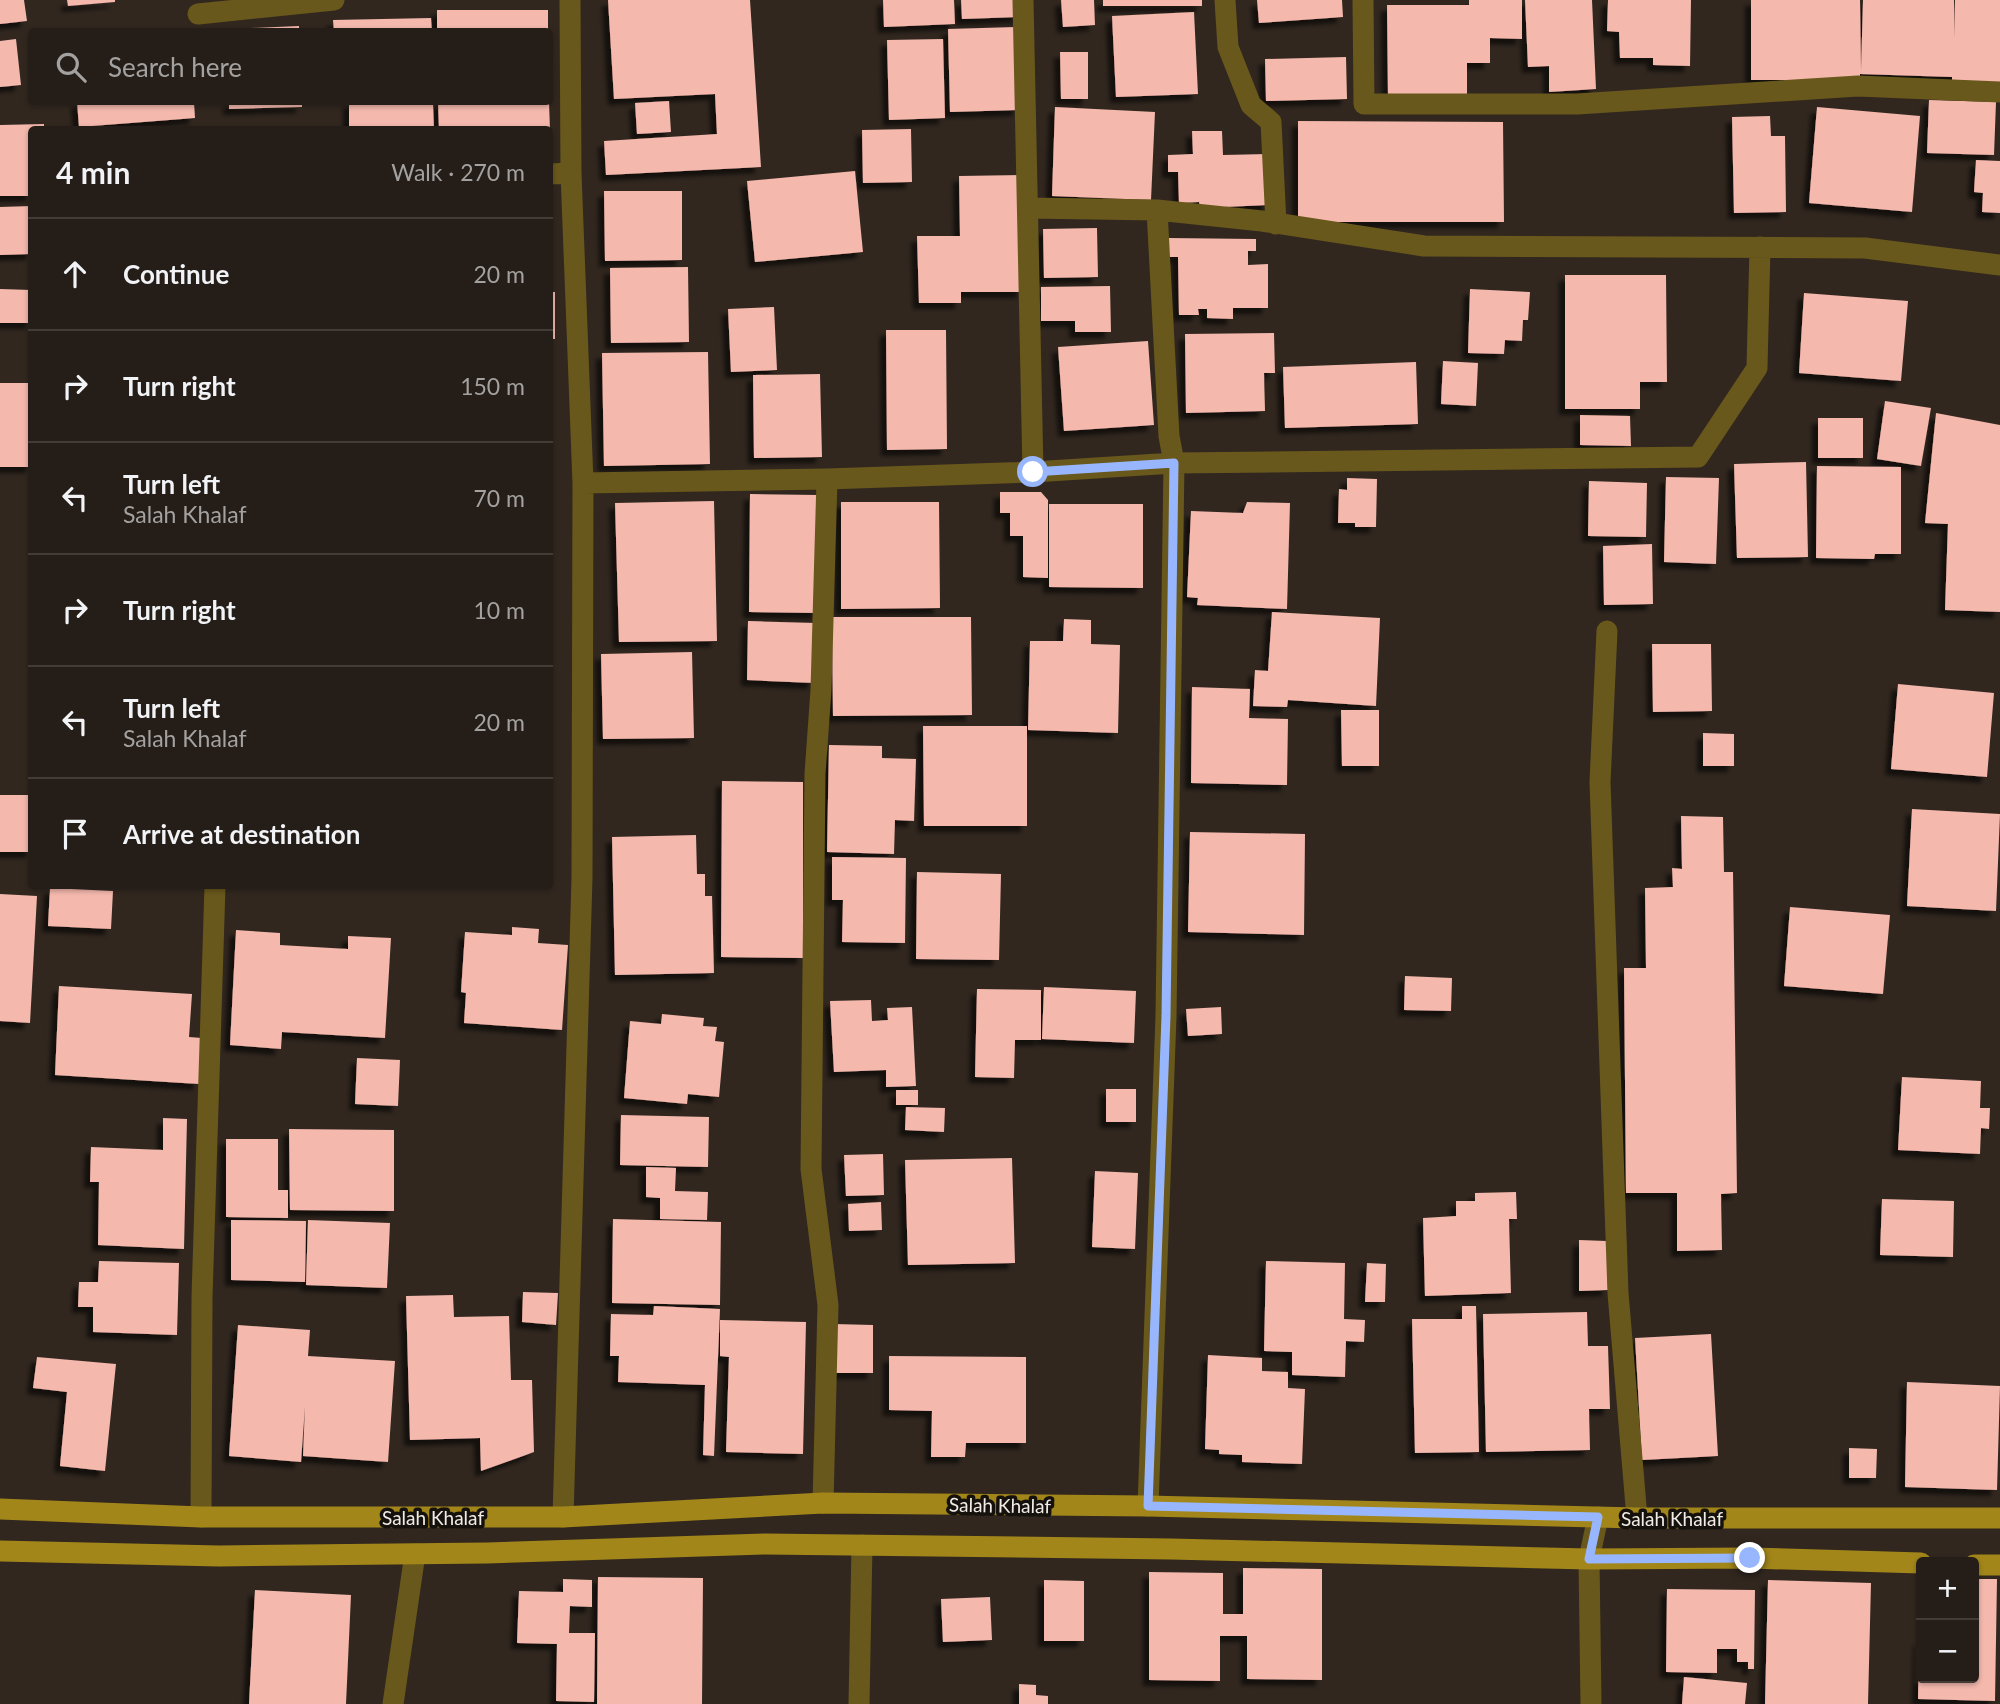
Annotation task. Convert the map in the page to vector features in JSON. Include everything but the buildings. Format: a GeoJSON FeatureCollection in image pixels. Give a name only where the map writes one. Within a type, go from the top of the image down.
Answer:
{"type":"FeatureCollection","features":[{"type":"Feature","properties":{"kind":"main road","name":"Salah Khalaf"},"geometry":{"type":"LineString","coordinates":[[0,1509],[201,1517],[564,1517],[823,1503],[1148,1506],[1637,1518],[2000,1518]]}},
{"type":"Feature","properties":{"kind":"main road","name":"Salah Khalaf"},"geometry":{"type":"LineString","coordinates":[[0,1551],[219,1556],[415,1554],[765,1544],[1185,1549],[1589,1559],[1750,1558],[1916,1563]]}},
{"type":"Feature","properties":{"kind":"main road"},"geometry":{"type":"LineString","coordinates":[[1979,1565],[2000,1565]]}},
{"type":"Feature","properties":{"kind":"street"},"geometry":{"type":"LineString","coordinates":[[198,14],[334,0]]}},
{"type":"Feature","properties":{"kind":"street"},"geometry":{"type":"LineString","coordinates":[[564,1517],[582,878],[583,483],[571,173],[570,0]]}},
{"type":"Feature","properties":{"kind":"street"},"geometry":{"type":"LineString","coordinates":[[1023,0],[1033,472]]}},
{"type":"Feature","properties":{"kind":"street"},"geometry":{"type":"LineString","coordinates":[[1224,0],[1228,47],[1251,105],[1270,122],[1276,224]]}},
{"type":"Feature","properties":{"kind":"street"},"geometry":{"type":"LineString","coordinates":[[1363,0],[1364,104],[1577,104],[1858,86],[2000,92]]}},
{"type":"Feature","properties":{"kind":"street"},"geometry":{"type":"LineString","coordinates":[[553,174],[571,173]]}},
{"type":"Feature","properties":{"kind":"street"},"geometry":{"type":"LineString","coordinates":[[1028,208],[1157,210],[1276,224],[1424,247],[1865,247],[2000,265]]}},
{"type":"Feature","properties":{"kind":"street"},"geometry":{"type":"LineString","coordinates":[[1148,1506],[1166,1016],[1174,463],[1169,436],[1157,210]]}},
{"type":"Feature","properties":{"kind":"street"},"geometry":{"type":"LineString","coordinates":[[583,483],[827,479],[1033,472],[1174,463],[1698,457],[1757,368],[1760,247]]}},
{"type":"Feature","properties":{"kind":"street"},"geometry":{"type":"LineString","coordinates":[[823,1503],[828,1305],[811,1169],[814,774],[821,690],[827,479]]}},
{"type":"Feature","properties":{"kind":"street"},"geometry":{"type":"LineString","coordinates":[[1607,631],[1600,782],[1601,823],[1618,1293],[1637,1518]]}},
{"type":"Feature","properties":{"kind":"street"},"geometry":{"type":"LineString","coordinates":[[201,1517],[202,1297],[215,889]]}},
{"type":"Feature","properties":{"kind":"street"},"geometry":{"type":"LineString","coordinates":[[1591,1704],[1589,1559],[1598,1517]]}},
{"type":"Feature","properties":{"kind":"street"},"geometry":{"type":"LineString","coordinates":[[859,1704],[862,1545]]}},
{"type":"Feature","properties":{"kind":"street"},"geometry":{"type":"LineString","coordinates":[[393,1704],[415,1554]]}},
{"type":"Feature","properties":{"kind":"route"},"geometry":{"type":"LineString","coordinates":[[1033,472],[1174,463],[1166,1016],[1148,1506],[1598,1517],[1589,1559],[1750,1558]]}}]}
